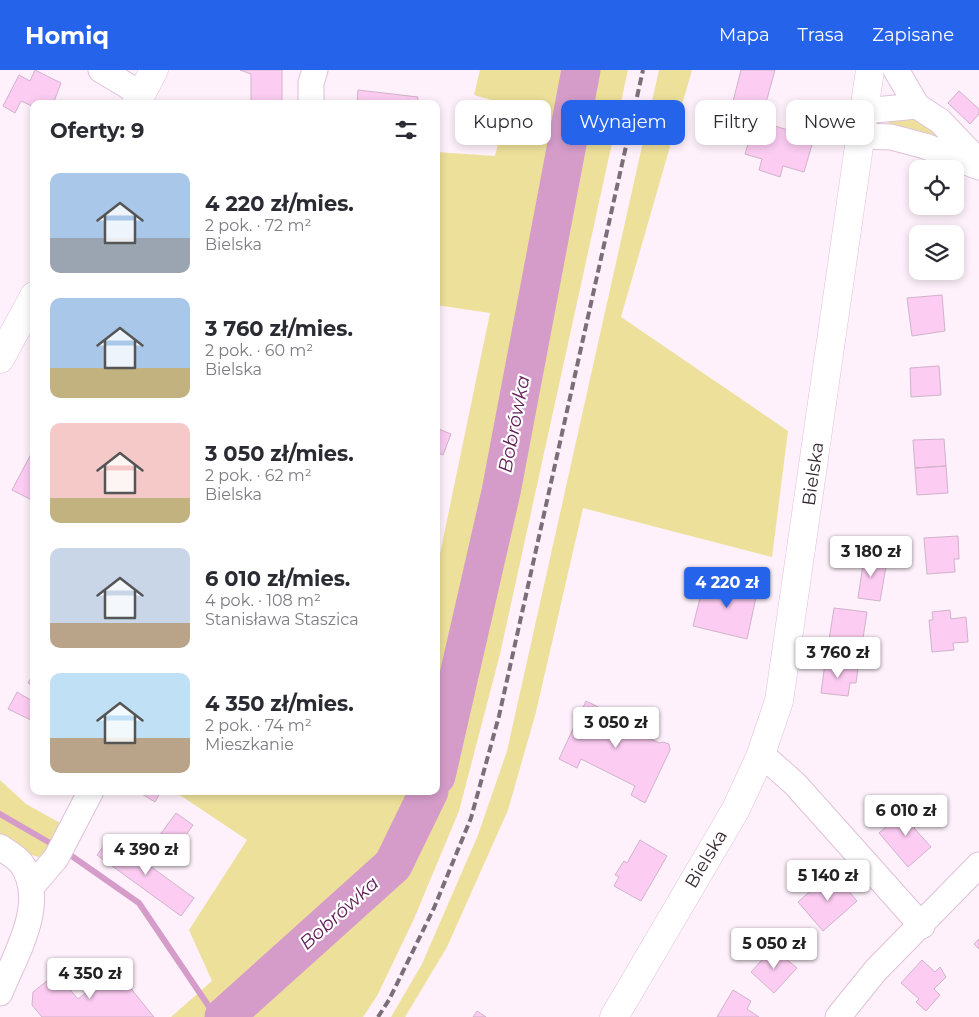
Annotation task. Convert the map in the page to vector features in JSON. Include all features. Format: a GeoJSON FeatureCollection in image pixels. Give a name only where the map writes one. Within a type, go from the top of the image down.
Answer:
{"type":"FeatureCollection","features":[{"type":"Feature","properties":{"kind":"street"},"geometry":{"type":"LineString","coordinates":[[101,70],[139,99],[154,70]]}},
{"type":"Feature","properties":{"kind":"street"},"geometry":{"type":"LineString","coordinates":[[311,100],[315,70]]}},
{"type":"Feature","properties":{"kind":"street","name":"Bielska"},"geometry":{"type":"LineString","coordinates":[[866,100],[870,70]]}},
{"type":"Feature","properties":{"kind":"street"},"geometry":{"type":"LineString","coordinates":[[896,70],[917,106],[940,121],[979,162]]}},
{"type":"Feature","properties":{"kind":"street"},"geometry":{"type":"LineString","coordinates":[[874,120],[917,106]]}},
{"type":"Feature","properties":{"kind":"street"},"geometry":{"type":"LineString","coordinates":[[874,129],[891,137],[925,146],[979,167]]}},
{"type":"Feature","properties":{"kind":"street","name":"Bielska"},"geometry":{"type":"LineString","coordinates":[[614,1017],[736,810],[760,757],[779,701],[786,663],[859,145]]}},
{"type":"Feature","properties":{"kind":"street"},"geometry":{"type":"LineString","coordinates":[[0,359],[30,303]]}},
{"type":"Feature","properties":{"kind":"street"},"geometry":{"type":"LineString","coordinates":[[760,757],[769,761],[795,784],[922,926]]}},
{"type":"Feature","properties":{"kind":"street"},"geometry":{"type":"LineString","coordinates":[[32,886],[60,849],[89,795]]}},
{"type":"Feature","properties":{"kind":"street"},"geometry":{"type":"LineString","coordinates":[[0,847],[21,862],[32,886],[33,900],[27,925],[0,993]]}},
{"type":"Feature","properties":{"kind":"street"},"geometry":{"type":"LineString","coordinates":[[838,1017],[876,970],[922,926],[979,866]]}},
{"type":"Feature","properties":{"kind":"shaded area"},"geometry":{"type":"Polygon","coordinates":[[[480,70],[628,70],[621,100],[561,100],[561,145],[612,145],[500,654],[459,811],[413,921],[377,996],[363,1017],[171,1017],[212,981],[189,930],[247,840],[180,795],[440,795],[440,554],[490,313],[440,306],[440,152],[495,156],[498,145],[551,145],[551,100],[491,100],[474,95],[480,70]]]}},
{"type":"Feature","properties":{"kind":"shaded area"},"geometry":{"type":"Polygon","coordinates":[[[659,70],[692,70],[683,100],[652,100],[659,70]]]}},
{"type":"Feature","properties":{"kind":"shaded area"},"geometry":{"type":"Polygon","coordinates":[[[905,113],[954,143],[906,132],[889,123],[884,118],[905,113]]]}},
{"type":"Feature","properties":{"kind":"shaded area"},"geometry":{"type":"Polygon","coordinates":[[[642,145],[670,145],[621,317],[788,431],[772,557],[583,508],[536,712],[508,810],[447,947],[405,1017],[391,1017],[422,964],[478,835],[507,751],[642,145]]]}},
{"type":"Feature","properties":{"kind":"shaded area"},"geometry":{"type":"Polygon","coordinates":[[[0,780],[26,804],[62,824],[42,858],[25,853],[0,834],[0,780]]]}},
{"type":"Feature","properties":{"kind":"building"},"geometry":{"type":"Polygon","coordinates":[[[35,70],[61,83],[55,100],[30,100],[30,105],[21,101],[15,113],[3,106],[19,75],[30,81],[35,70]]]}},
{"type":"Feature","properties":{"kind":"building"},"geometry":{"type":"Polygon","coordinates":[[[240,70],[282,70],[282,100],[251,100],[251,74],[240,70]]]}},
{"type":"Feature","properties":{"kind":"building"},"geometry":{"type":"Polygon","coordinates":[[[741,70],[775,70],[767,100],[733,100],[741,70]]]}},
{"type":"Feature","properties":{"kind":"building"},"geometry":{"type":"Polygon","coordinates":[[[358,90],[418,97],[418,100],[357,100],[358,90]]]}},
{"type":"Feature","properties":{"kind":"building"},"geometry":{"type":"Polygon","coordinates":[[[959,91],[979,109],[979,114],[970,124],[948,103],[959,91]]]}},
{"type":"Feature","properties":{"kind":"building"},"geometry":{"type":"Polygon","coordinates":[[[776,126],[786,129],[786,145],[812,145],[804,172],[783,166],[780,177],[759,170],[762,159],[745,154],[748,145],[776,145],[776,126]]]}},
{"type":"Feature","properties":{"kind":"building"},"geometry":{"type":"Polygon","coordinates":[[[942,295],[945,331],[912,336],[907,298],[942,295]]]}},
{"type":"Feature","properties":{"kind":"building"},"geometry":{"type":"Polygon","coordinates":[[[939,366],[941,395],[911,397],[910,368],[939,366]]]}},
{"type":"Feature","properties":{"kind":"building"},"geometry":{"type":"Polygon","coordinates":[[[440,430],[451,434],[443,455],[440,454],[440,430]]]}},
{"type":"Feature","properties":{"kind":"building"},"geometry":{"type":"Polygon","coordinates":[[[944,439],[946,466],[915,468],[913,440],[944,439]]]}},
{"type":"Feature","properties":{"kind":"building"},"geometry":{"type":"Polygon","coordinates":[[[30,456],[30,499],[12,490],[30,456]]]}},
{"type":"Feature","properties":{"kind":"building"},"geometry":{"type":"Polygon","coordinates":[[[946,466],[948,493],[917,495],[915,468],[946,466]]]}},
{"type":"Feature","properties":{"kind":"building"},"geometry":{"type":"Polygon","coordinates":[[[958,536],[959,559],[954,559],[955,572],[927,574],[924,538],[958,536]]]}},
{"type":"Feature","properties":{"kind":"building"},"geometry":{"type":"Polygon","coordinates":[[[861,549],[872,550],[870,563],[886,566],[880,601],[858,598],[863,564],[859,563],[861,549]]]}},
{"type":"Feature","properties":{"kind":"building"},"geometry":{"type":"Polygon","coordinates":[[[714,578],[758,588],[747,639],[693,626],[701,594],[709,596],[714,578]]]}},
{"type":"Feature","properties":{"kind":"building"},"geometry":{"type":"Polygon","coordinates":[[[834,608],[867,612],[860,658],[838,655],[840,642],[829,640],[834,608]]]}},
{"type":"Feature","properties":{"kind":"building"},"geometry":{"type":"Polygon","coordinates":[[[950,610],[951,619],[966,617],[968,642],[953,643],[954,650],[932,652],[929,620],[933,620],[932,612],[950,610]]]}},
{"type":"Feature","properties":{"kind":"building"},"geometry":{"type":"Polygon","coordinates":[[[825,663],[858,668],[856,683],[850,683],[848,696],[821,693],[825,663]]]}},
{"type":"Feature","properties":{"kind":"building"},"geometry":{"type":"Polygon","coordinates":[[[17,692],[30,700],[30,720],[8,709],[17,692]]]}},
{"type":"Feature","properties":{"kind":"building"},"geometry":{"type":"Polygon","coordinates":[[[586,701],[639,727],[637,732],[659,743],[669,744],[670,750],[645,803],[631,795],[635,786],[581,759],[577,768],[559,759],[586,701]]]}},
{"type":"Feature","properties":{"kind":"building"},"geometry":{"type":"Polygon","coordinates":[[[144,795],[159,795],[155,802],[144,795]]]}},
{"type":"Feature","properties":{"kind":"building"},"geometry":{"type":"Polygon","coordinates":[[[910,806],[922,820],[914,828],[931,847],[908,867],[879,833],[910,806]]]}},
{"type":"Feature","properties":{"kind":"building"},"geometry":{"type":"Polygon","coordinates":[[[176,813],[193,825],[171,856],[154,843],[176,813]]]}},
{"type":"Feature","properties":{"kind":"building"},"geometry":{"type":"Polygon","coordinates":[[[110,837],[194,898],[181,916],[97,855],[110,837]]]}},
{"type":"Feature","properties":{"kind":"building"},"geometry":{"type":"Polygon","coordinates":[[[640,840],[667,856],[641,901],[614,886],[619,877],[615,875],[624,861],[627,863],[640,840]]]}},
{"type":"Feature","properties":{"kind":"building"},"geometry":{"type":"Polygon","coordinates":[[[832,872],[857,901],[823,931],[798,902],[832,872]]]}},
{"type":"Feature","properties":{"kind":"building"},"geometry":{"type":"Polygon","coordinates":[[[979,939],[979,949],[974,944],[979,939]]]}},
{"type":"Feature","properties":{"kind":"building"},"geometry":{"type":"Polygon","coordinates":[[[773,948],[797,968],[774,993],[751,972],[773,948]]]}},
{"type":"Feature","properties":{"kind":"building"},"geometry":{"type":"Polygon","coordinates":[[[922,960],[935,972],[940,967],[946,977],[934,989],[940,995],[926,1011],[916,1002],[919,999],[901,983],[922,960]]]}},
{"type":"Feature","properties":{"kind":"building"},"geometry":{"type":"Polygon","coordinates":[[[115,969],[154,1017],[42,1017],[32,1005],[33,992],[52,977],[60,987],[65,984],[78,999],[115,969]]]}},
{"type":"Feature","properties":{"kind":"building"},"geometry":{"type":"Polygon","coordinates":[[[733,990],[751,1001],[747,1009],[759,1017],[717,1017],[733,990]]]}},
{"type":"Feature","properties":{"kind":"building"},"geometry":{"type":"Polygon","coordinates":[[[477,1011],[486,1017],[473,1017],[477,1011]]]}},
{"type":"Feature","properties":{"kind":"waterway","name":"Bobrówka"},"geometry":{"type":"LineString","coordinates":[[440,759],[501,492],[581,70]]}},
{"type":"Feature","properties":{"kind":"waterway","name":"Bobrówka"},"geometry":{"type":"LineString","coordinates":[[224,1017],[393,865],[427,795]]}},
{"type":"Feature","properties":{"kind":"waterway"},"geometry":{"type":"LineString","coordinates":[[0,814],[57,847]]}},
{"type":"Feature","properties":{"kind":"waterway"},"geometry":{"type":"LineString","coordinates":[[66,852],[139,903],[216,1017]]}},
{"type":"Feature","properties":{"kind":"railway"},"geometry":{"type":"LineString","coordinates":[[378,1017],[389,1000],[434,908],[471,818],[499,716],[643,70]]}}]}
